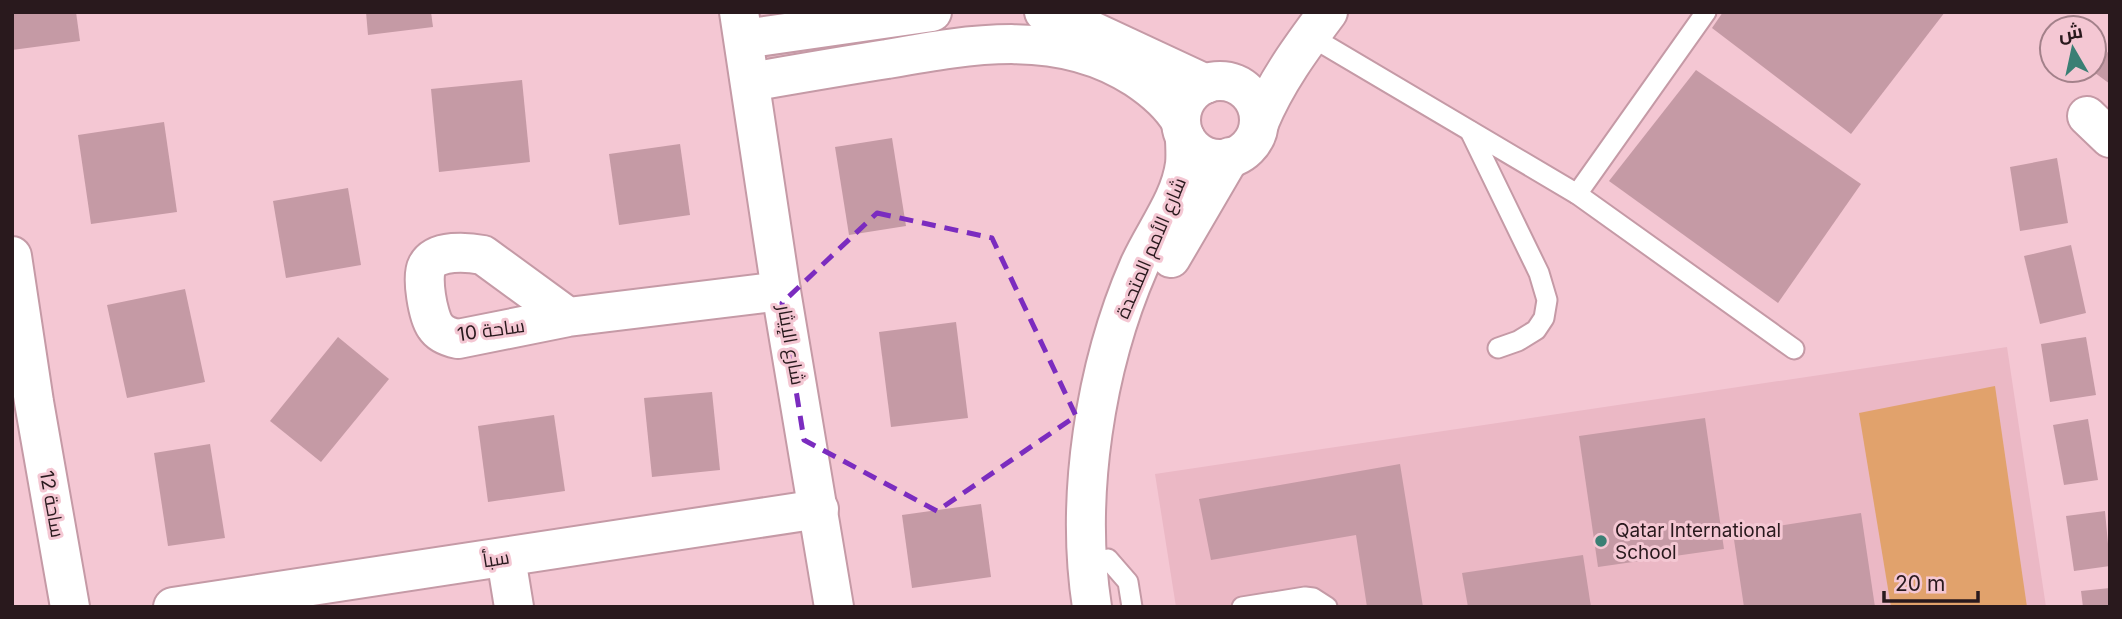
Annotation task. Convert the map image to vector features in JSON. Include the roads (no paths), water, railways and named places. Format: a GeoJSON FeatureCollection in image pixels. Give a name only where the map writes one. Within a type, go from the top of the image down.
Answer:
{"type":"FeatureCollection","features":[{"type":"Feature","properties":{"kind":"street","name":"شارع الإيثار"},"geometry":{"type":"LineString","coordinates":[[834,607],[781,291],[742,26],[932,12]]}},
{"type":"Feature","properties":{"kind":"street"},"geometry":{"type":"LineString","coordinates":[[1044,12],[1060,16],[1217,83],[1240,86],[1255,102],[1259,123]]}},
{"type":"Feature","properties":{"kind":"street"},"geometry":{"type":"LineString","coordinates":[[1183,130],[1181,113],[1190,94],[1240,77],[1312,20]]}},
{"type":"Feature","properties":{"kind":"street"},"geometry":{"type":"LineString","coordinates":[[750,82],[977,44],[1050,45],[1111,64],[1129,74],[1173,108],[1183,130],[1199,153],[1220,159],[1230,158],[1250,145],[1271,94],[1312,20]]}},
{"type":"Feature","properties":{"kind":"street","name":"شارع الأمم المتحدة"},"geometry":{"type":"LineString","coordinates":[[1092,607],[1086,554],[1088,499],[1100,391],[1111,346],[1139,265],[1179,189],[1185,163],[1183,130]]}},
{"type":"Feature","properties":{"kind":"street","name":"شارع الأمم المتحدة"},"geometry":{"type":"LineString","coordinates":[[1113,607],[1108,559],[1111,459],[1117,415],[1131,355],[1161,274],[1230,158]]}},
{"type":"Feature","properties":{"kind":"street","name":"ساحة 12"},"geometry":{"type":"LineString","coordinates":[[12,256],[23,394],[70,607]]}},
{"type":"Feature","properties":{"kind":"street"},"geometry":{"type":"LineString","coordinates":[[568,317],[781,291]]}},
{"type":"Feature","properties":{"kind":"street","name":"سبأ"},"geometry":{"type":"LineString","coordinates":[[173,607],[819,509]]}},
{"type":"Feature","properties":{"kind":"street"},"geometry":{"type":"LineString","coordinates":[[506,558],[514,607]]}},
{"type":"Feature","properties":{"kind":"lane"},"geometry":{"type":"LineString","coordinates":[[1577,194],[1706,12]]}},
{"type":"Feature","properties":{"kind":"lane"},"geometry":{"type":"LineString","coordinates":[[1312,20],[1469,130],[1577,194],[1794,349]]}},
{"type":"Feature","properties":{"kind":"lane"},"geometry":{"type":"LineString","coordinates":[[1469,130],[1539,273],[1547,300],[1544,318],[1536,330],[1518,341],[1497,348]]}},
{"type":"Feature","properties":{"kind":"lane"},"geometry":{"type":"LineString","coordinates":[[1108,559],[1128,582],[1132,607]]}},
{"type":"Feature","properties":{"kind":"lane"},"geometry":{"type":"LineString","coordinates":[[1242,607],[1305,597],[1313,598],[1327,607]]}},
{"type":"Feature","properties":{"kind":"place","name":"Qatar International School"},"geometry":{"type":"Point","coordinates":[1601,541]}}]}
